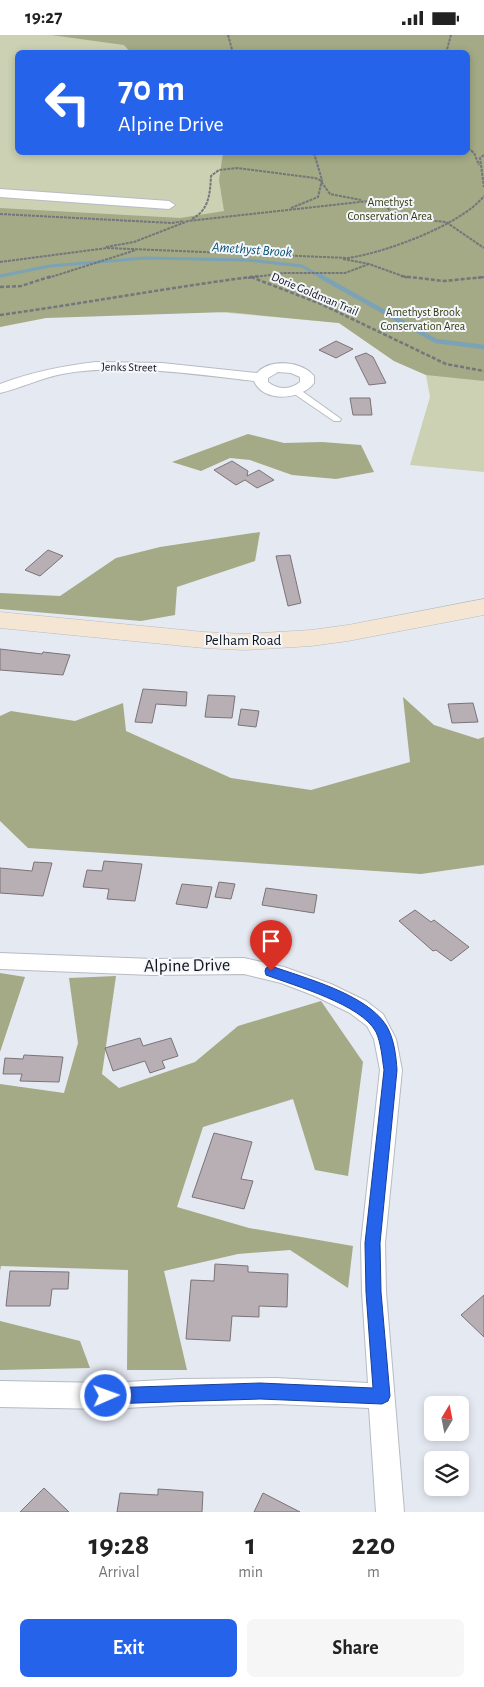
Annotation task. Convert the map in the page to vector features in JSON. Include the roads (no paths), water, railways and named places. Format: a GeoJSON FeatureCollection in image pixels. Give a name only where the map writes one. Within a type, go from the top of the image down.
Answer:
{"type":"FeatureCollection","features":[{"type":"Feature","properties":{"kind":"main road","name":"Pelham Road"},"geometry":{"type":"LineString","coordinates":[[0,620],[204,640],[245,641],[341,634],[484,607]]}},
{"type":"Feature","properties":{"kind":"street"},"geometry":{"type":"LineString","coordinates":[[0,193],[169,205]]}},
{"type":"Feature","properties":{"kind":"street","name":"Jenks Street"},"geometry":{"type":"LineString","coordinates":[[0,389],[31,377],[54,371],[109,366],[160,368],[261,378],[266,372],[276,368],[296,369],[305,374],[308,381],[304,387],[296,391]]}},
{"type":"Feature","properties":{"kind":"street"},"geometry":{"type":"LineString","coordinates":[[261,378],[263,385],[269,389],[282,392],[296,391]]}},
{"type":"Feature","properties":{"kind":"street","name":"Alpine Drive"},"geometry":{"type":"LineString","coordinates":[[0,961],[152,967],[244,966],[284,975],[323,990],[358,1007],[375,1020],[385,1039],[390,1070],[373,1243],[374,1292],[390,1512]]}},
{"type":"Feature","properties":{"kind":"street"},"geometry":{"type":"LineString","coordinates":[[0,1395],[106,1396],[268,1391],[382,1396]]}},
{"type":"Feature","properties":{"kind":"lane"},"geometry":{"type":"LineString","coordinates":[[296,391],[337,419]]}},
{"type":"Feature","properties":{"kind":"waterway","name":"Amethyst Brook"},"geometry":{"type":"LineString","coordinates":[[0,276],[50,266],[145,258],[247,260],[302,266],[323,278]]}},
{"type":"Feature","properties":{"kind":"waterway","name":"Amethyst Brook"},"geometry":{"type":"LineString","coordinates":[[320,276],[436,341],[484,347]]}},
{"type":"Feature","properties":{"kind":"park label","name":"Amethyst Conservation Area"},"geometry":{"type":"Point","coordinates":[390,209]}},
{"type":"Feature","properties":{"kind":"park label","name":"Amethyst Brook Conservation Area"},"geometry":{"type":"Point","coordinates":[423,319]}}]}
